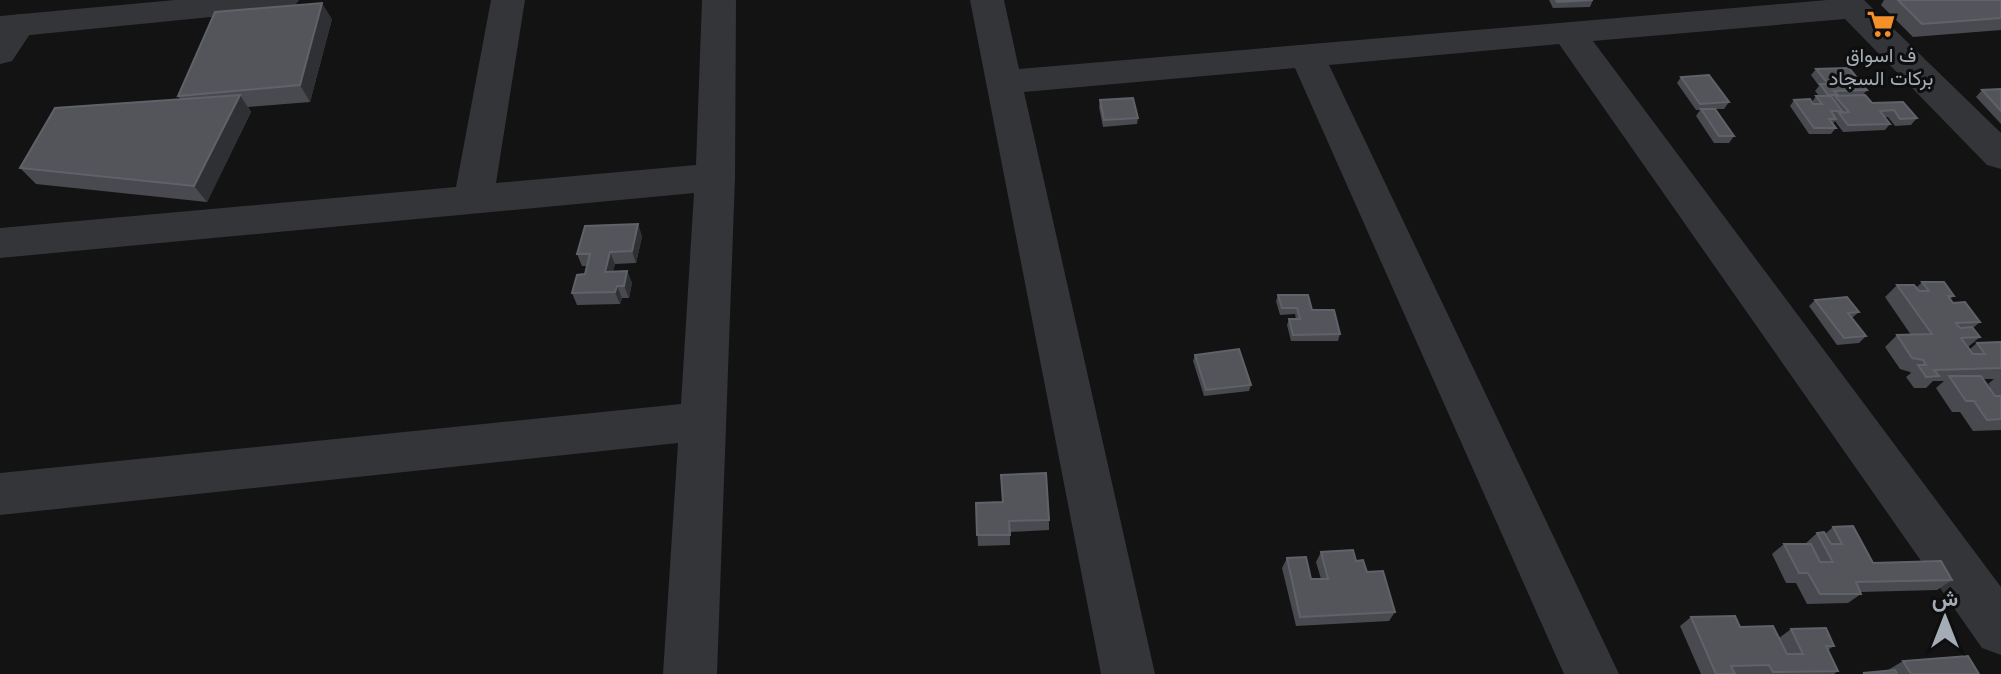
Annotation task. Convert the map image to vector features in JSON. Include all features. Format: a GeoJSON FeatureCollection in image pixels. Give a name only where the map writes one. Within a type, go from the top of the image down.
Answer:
{"type":"FeatureCollection","features":[{"type":"Feature","properties":{"kind":"street"},"geometry":{"type":"LineString","coordinates":[[6,35],[282,0]]}},
{"type":"Feature","properties":{"kind":"street"},"geometry":{"type":"LineString","coordinates":[[473,200],[508,0]]}},
{"type":"Feature","properties":{"kind":"street"},"geometry":{"type":"LineString","coordinates":[[690,674],[715,177],[719,0]]}},
{"type":"Feature","properties":{"kind":"street"},"geometry":{"type":"LineString","coordinates":[[987,0],[1128,674]]}},
{"type":"Feature","properties":{"kind":"street"},"geometry":{"type":"LineString","coordinates":[[1003,82],[1569,33],[1849,4],[1996,146]]}},
{"type":"Feature","properties":{"kind":"street"},"geometry":{"type":"LineString","coordinates":[[1569,33],[2001,630]]}},
{"type":"Feature","properties":{"kind":"street"},"geometry":{"type":"LineString","coordinates":[[1307,55],[1592,674]]}},
{"type":"Feature","properties":{"kind":"street"},"geometry":{"type":"LineString","coordinates":[[0,243],[715,177]]}},
{"type":"Feature","properties":{"kind":"street"},"geometry":{"type":"LineString","coordinates":[[0,494],[703,421]]}},
{"type":"Feature","properties":{"kind":"building"},"geometry":{"type":"Polygon","coordinates":[[[1898,0],[2001,0],[2001,18],[1922,24],[1898,0]]]}},
{"type":"Feature","properties":{"kind":"building"},"geometry":{"type":"Polygon","coordinates":[[[322,3],[300,85],[178,96],[215,12],[322,3]]]}},
{"type":"Feature","properties":{"kind":"building"},"geometry":{"type":"Polygon","coordinates":[[[1849,68],[1867,90],[1834,91],[1838,95],[1828,95],[1820,84],[1828,84],[1816,69],[1849,68]]]}},
{"type":"Feature","properties":{"kind":"building"},"geometry":{"type":"Polygon","coordinates":[[[1709,75],[1729,102],[1700,104],[1681,77],[1709,75]]]}},
{"type":"Feature","properties":{"kind":"building"},"geometry":{"type":"Polygon","coordinates":[[[2001,89],[2001,111],[1982,90],[2001,89]]]}},
{"type":"Feature","properties":{"kind":"building"},"geometry":{"type":"Polygon","coordinates":[[[240,95],[194,186],[20,168],[55,108],[240,95]]]}},
{"type":"Feature","properties":{"kind":"building"},"geometry":{"type":"Polygon","coordinates":[[[1865,95],[1872,103],[1903,102],[1917,118],[1900,119],[1894,110],[1880,111],[1890,124],[1848,125],[1839,113],[1849,112],[1835,96],[1865,95]]]}},
{"type":"Feature","properties":{"kind":"building"},"geometry":{"type":"Polygon","coordinates":[[[1816,96],[1831,96],[1842,111],[1831,111],[1836,119],[1829,119],[1836,128],[1814,128],[1794,100],[1810,99],[1813,104],[1822,104],[1816,96]]]}},
{"type":"Feature","properties":{"kind":"building"},"geometry":{"type":"Polygon","coordinates":[[[1133,98],[1138,118],[1104,120],[1100,100],[1133,98]]]}},
{"type":"Feature","properties":{"kind":"building"},"geometry":{"type":"Polygon","coordinates":[[[1701,109],[1715,109],[1734,136],[1719,136],[1701,109]]]}},
{"type":"Feature","properties":{"kind":"building"},"geometry":{"type":"Polygon","coordinates":[[[638,224],[632,251],[610,252],[605,272],[627,271],[624,286],[617,286],[615,292],[572,293],[577,275],[585,274],[590,254],[577,254],[585,226],[638,224]]]}},
{"type":"Feature","properties":{"kind":"building"},"geometry":{"type":"Polygon","coordinates":[[[1922,282],[1944,282],[1954,296],[1948,296],[1953,303],[1965,302],[1980,322],[1956,323],[1960,328],[1972,327],[1980,337],[1961,338],[1973,354],[1985,354],[1977,343],[2001,342],[2001,368],[1934,370],[1939,376],[1926,377],[1918,365],[1926,365],[1923,360],[1912,358],[1897,335],[1932,334],[1897,285],[1914,285],[1919,291],[1929,291],[1922,282]]]}},
{"type":"Feature","properties":{"kind":"building"},"geometry":{"type":"Polygon","coordinates":[[[1278,295],[1308,295],[1312,310],[1334,310],[1340,334],[1293,335],[1289,319],[1300,319],[1297,308],[1282,308],[1278,295]]]}},
{"type":"Feature","properties":{"kind":"building"},"geometry":{"type":"Polygon","coordinates":[[[1847,297],[1859,312],[1848,313],[1866,336],[1844,338],[1815,300],[1847,297]]]}},
{"type":"Feature","properties":{"kind":"building"},"geometry":{"type":"Polygon","coordinates":[[[1239,349],[1251,385],[1206,390],[1195,355],[1239,349]]]}},
{"type":"Feature","properties":{"kind":"building"},"geometry":{"type":"Polygon","coordinates":[[[1949,376],[1981,376],[1995,396],[2001,396],[2001,419],[1987,420],[1974,401],[1966,401],[1949,376]]]}},
{"type":"Feature","properties":{"kind":"building"},"geometry":{"type":"Polygon","coordinates":[[[1046,473],[1049,520],[1009,521],[1010,535],[977,535],[976,503],[1003,502],[1001,475],[1046,473]]]}},
{"type":"Feature","properties":{"kind":"building"},"geometry":{"type":"Polygon","coordinates":[[[1853,526],[1873,563],[1941,561],[1952,580],[1856,582],[1861,594],[1820,594],[1808,573],[1799,573],[1784,544],[1811,544],[1820,562],[1833,562],[1817,533],[1824,532],[1831,544],[1842,544],[1833,527],[1853,526]]]}},
{"type":"Feature","properties":{"kind":"building"},"geometry":{"type":"Polygon","coordinates":[[[1353,550],[1356,561],[1363,560],[1367,572],[1383,571],[1395,612],[1300,617],[1287,558],[1306,557],[1311,579],[1328,579],[1321,552],[1353,550]]]}},
{"type":"Feature","properties":{"kind":"building"},"geometry":{"type":"Polygon","coordinates":[[[1735,616],[1740,627],[1773,626],[1787,654],[1803,654],[1791,629],[1826,628],[1834,646],[1826,646],[1838,671],[1773,672],[1769,665],[1731,666],[1735,674],[1716,674],[1691,617],[1735,616]]]}},
{"type":"Feature","properties":{"kind":"building"},"geometry":{"type":"Polygon","coordinates":[[[1968,656],[1979,674],[1911,674],[1903,661],[1968,656]]]}},
{"type":"Feature","properties":{"kind":"building"},"geometry":{"type":"Polygon","coordinates":[[[1895,670],[1897,674],[1863,673],[1895,670]]]}},
{"type":"Feature","properties":{"kind":"place","name":"ف اسواق بركات السجاد"},"geometry":{"type":"Point","coordinates":[1881,24]}}]}
